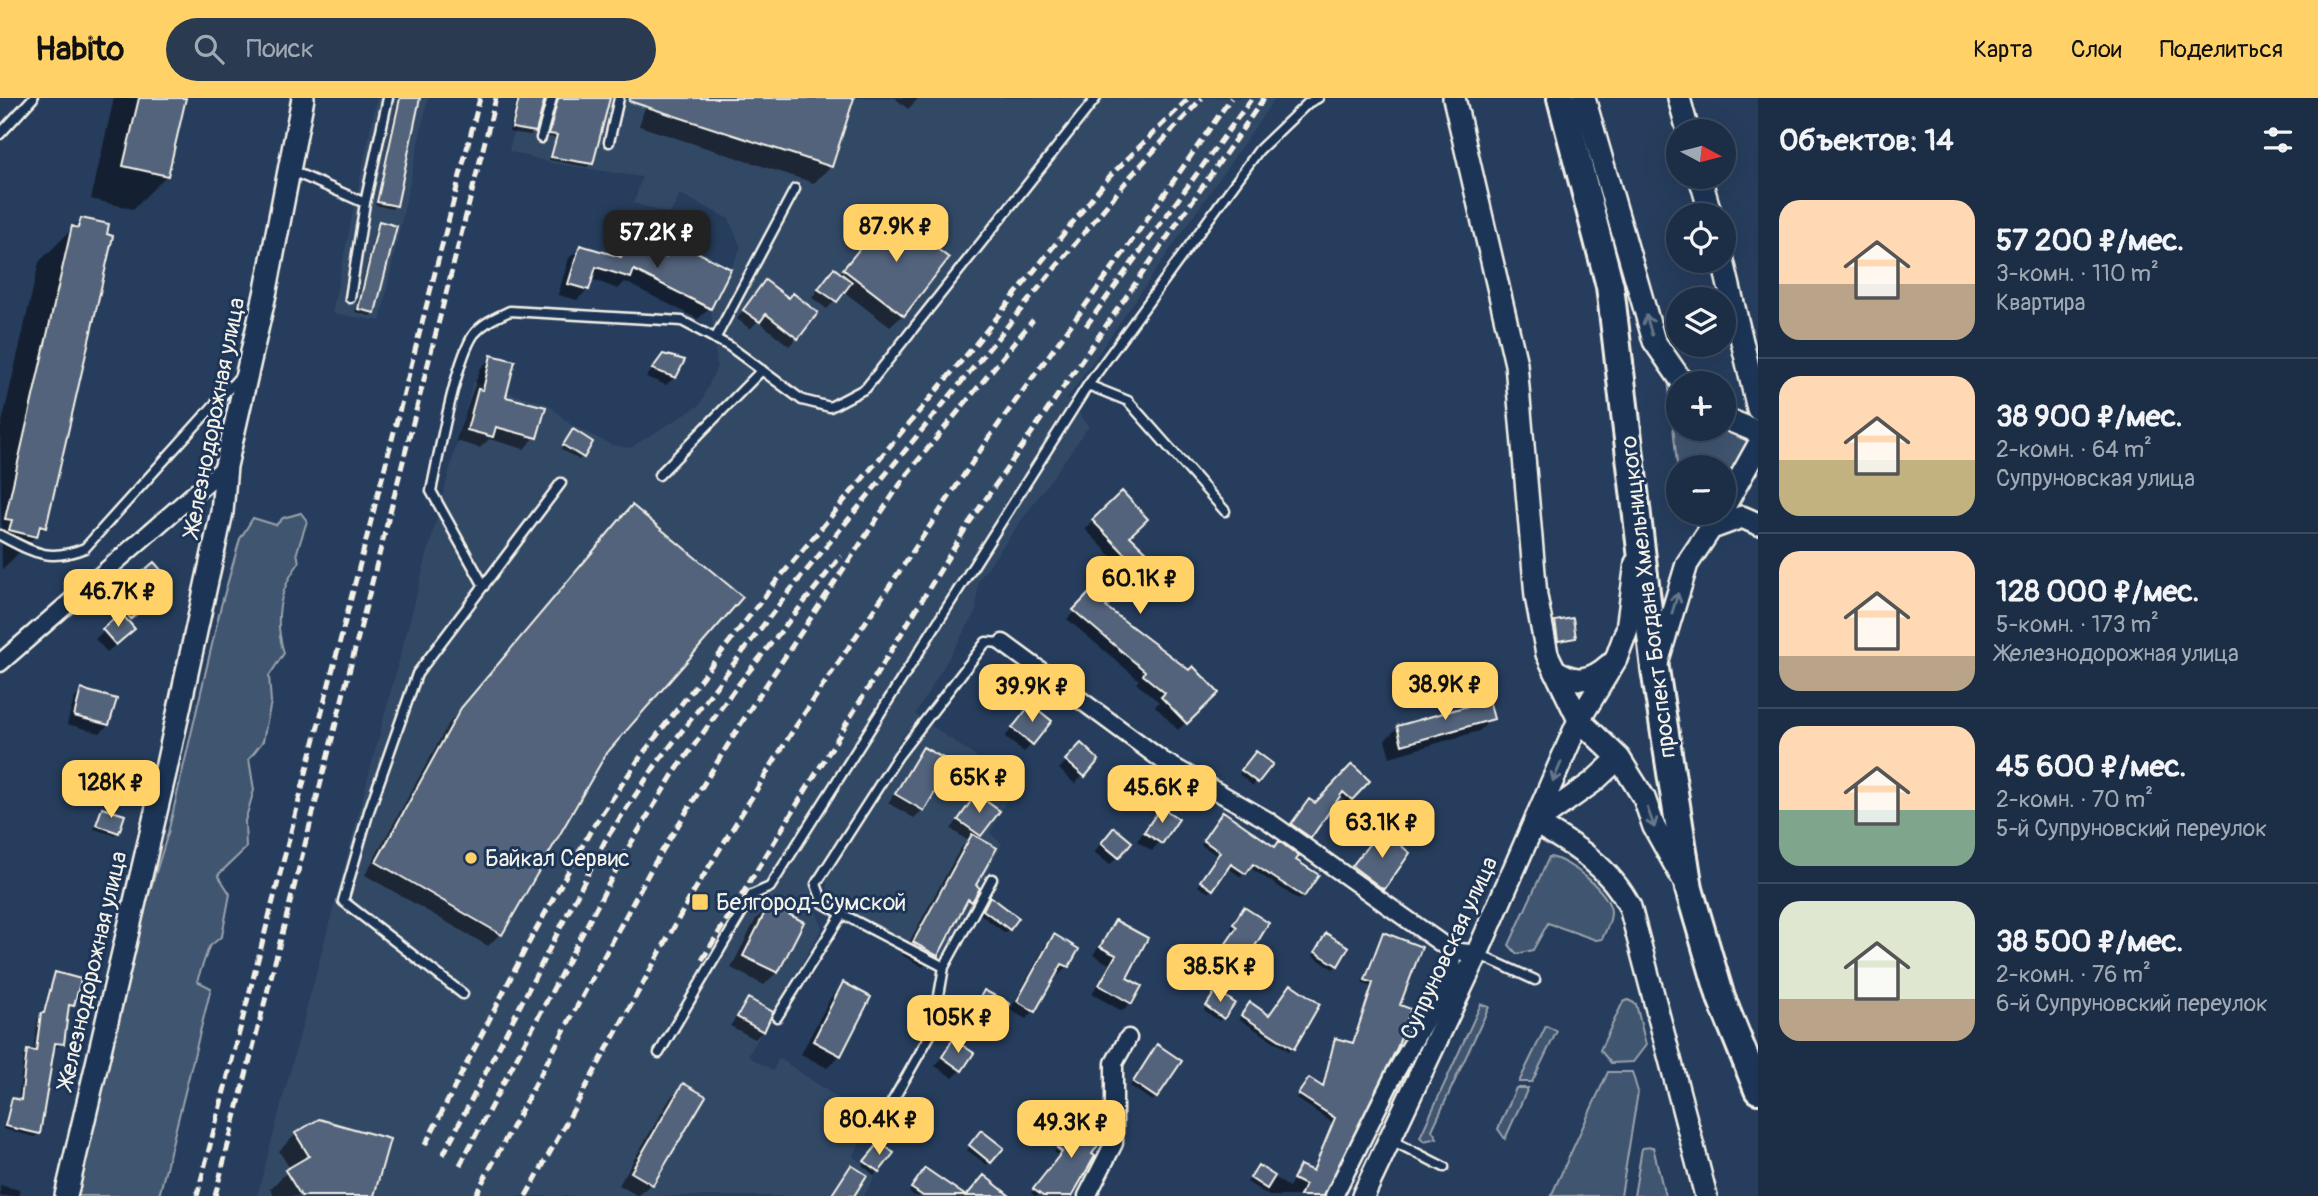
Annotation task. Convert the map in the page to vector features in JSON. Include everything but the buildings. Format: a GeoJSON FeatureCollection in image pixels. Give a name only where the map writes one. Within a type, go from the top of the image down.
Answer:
{"type":"FeatureCollection","features":[{"type":"Feature","properties":{"kind":"main road","name":"проспект Богдана Хмельницкого"},"geometry":{"type":"LineString","coordinates":[[1561,98],[1610,286],[1655,668],[1689,889],[1721,998],[1758,1090]]}},
{"type":"Feature","properties":{"kind":"street","name":"Железнодорожная улица"},"geometry":{"type":"LineString","coordinates":[[66,1196],[169,756],[222,512],[226,466],[303,98]]}},
{"type":"Feature","properties":{"kind":"street"},"geometry":{"type":"LineString","coordinates":[[1454,98],[1516,364],[1540,631],[1579,720],[1619,758],[1644,798],[1654,827],[1689,889]]}},
{"type":"Feature","properties":{"kind":"street"},"geometry":{"type":"LineString","coordinates":[[1584,98],[1654,341],[1675,371]]}},
{"type":"Feature","properties":{"kind":"street"},"geometry":{"type":"LineString","coordinates":[[1679,98],[1685,119]]}},
{"type":"Feature","properties":{"kind":"street"},"geometry":{"type":"LineString","coordinates":[[1726,273],[1758,409]]}},
{"type":"Feature","properties":{"kind":"street"},"geometry":{"type":"LineString","coordinates":[[1736,423],[1758,432]]}},
{"type":"Feature","properties":{"kind":"street"},"geometry":{"type":"LineString","coordinates":[[1736,485],[1758,446]]}},
{"type":"Feature","properties":{"kind":"street"},"geometry":{"type":"LineString","coordinates":[[0,663],[226,466]]}},
{"type":"Feature","properties":{"kind":"street"},"geometry":{"type":"LineString","coordinates":[[1736,518],[1742,517],[1758,524]]}},
{"type":"Feature","properties":{"kind":"street"},"geometry":{"type":"LineString","coordinates":[[1655,668],[1687,564],[1713,525]]}},
{"type":"Feature","properties":{"kind":"street","name":"Супруновская улица"},"geometry":{"type":"LineString","coordinates":[[1363,1196],[1477,954],[1579,720],[1616,659],[1627,629],[1640,529]]}},
{"type":"Feature","properties":{"kind":"street"},"geometry":{"type":"LineString","coordinates":[[1003,643],[1162,760],[1267,820],[1452,951],[1477,954]]}},
{"type":"Feature","properties":{"kind":"street"},"geometry":{"type":"LineString","coordinates":[[1555,670],[1566,677],[1594,678],[1616,659]]}},
{"type":"Feature","properties":{"kind":"street"},"geometry":{"type":"LineString","coordinates":[[1619,758],[1593,782],[1563,800],[1535,823],[1577,846],[1620,887],[1630,907],[1706,1196]]}},
{"type":"Feature","properties":{"kind":"street"},"geometry":{"type":"LineString","coordinates":[[1334,1196],[1394,1074],[1451,976],[1452,951]]}},
{"type":"Feature","properties":{"kind":"street"},"geometry":{"type":"LineString","coordinates":[[1087,1196],[1114,1143],[1114,1063],[1128,1038]]}},
{"type":"Feature","properties":{"kind":"lane"},"geometry":{"type":"LineString","coordinates":[[0,134],[33,98]]}},
{"type":"Feature","properties":{"kind":"lane"},"geometry":{"type":"LineString","coordinates":[[350,298],[365,203],[388,98]]}},
{"type":"Feature","properties":{"kind":"lane"},"geometry":{"type":"LineString","coordinates":[[541,138],[552,98]]}},
{"type":"Feature","properties":{"kind":"lane"},"geometry":{"type":"LineString","coordinates":[[609,142],[619,98]]}},
{"type":"Feature","properties":{"kind":"lane"},"geometry":{"type":"LineString","coordinates":[[484,586],[431,491],[445,427],[473,336],[484,323],[510,311],[682,321],[715,339],[802,400],[830,407],[866,388],[1096,98]]}},
{"type":"Feature","properties":{"kind":"lane"},"geometry":{"type":"LineString","coordinates":[[659,1053],[752,895],[770,887],[1088,385],[1259,150],[1308,103],[1318,98]]}},
{"type":"Feature","properties":{"kind":"lane"},"geometry":{"type":"LineString","coordinates":[[287,169],[365,203]]}},
{"type":"Feature","properties":{"kind":"lane"},"geometry":{"type":"LineString","coordinates":[[715,339],[796,189]]}},
{"type":"Feature","properties":{"kind":"lane"},"geometry":{"type":"LineString","coordinates":[[0,535],[38,555],[63,556],[85,548],[249,366]]}},
{"type":"Feature","properties":{"kind":"lane"},"geometry":{"type":"LineString","coordinates":[[659,475],[762,370]]}},
{"type":"Feature","properties":{"kind":"lane"},"geometry":{"type":"LineString","coordinates":[[1088,385],[1128,401],[1224,511]]}},
{"type":"Feature","properties":{"kind":"lane"},"geometry":{"type":"LineString","coordinates":[[463,994],[343,901],[369,811],[417,674],[561,483]]}},
{"type":"Feature","properties":{"kind":"lane"},"geometry":{"type":"LineString","coordinates":[[944,967],[823,903],[816,884],[898,756],[978,652],[986,642],[1003,643]]}},
{"type":"Feature","properties":{"kind":"lane"},"geometry":{"type":"LineString","coordinates":[[888,1109],[933,1030],[944,967],[992,879]]}},
{"type":"Feature","properties":{"kind":"lane"},"geometry":{"type":"LineString","coordinates":[[777,1017],[842,914]]}},
{"type":"Feature","properties":{"kind":"lane"},"geometry":{"type":"LineString","coordinates":[[1477,954],[1535,980]]}},
{"type":"Feature","properties":{"kind":"lane"},"geometry":{"type":"LineString","coordinates":[[1389,1139],[1444,1167]]}},
{"type":"Feature","properties":{"kind":"shaded area"},"geometry":{"type":"Polygon","coordinates":[[[377,98],[428,98],[380,321],[332,313],[377,98]]]}},
{"type":"Feature","properties":{"kind":"shaded area"},"geometry":{"type":"Polygon","coordinates":[[[523,98],[1275,98],[1067,399],[1089,426],[978,581],[976,612],[810,891],[822,928],[748,1056],[773,1071],[779,1058],[873,1122],[853,1156],[875,1176],[864,1196],[257,1196],[473,382],[548,404],[571,425],[612,445],[630,448],[700,405],[717,366],[711,309],[741,248],[729,219],[680,194],[670,214],[634,203],[642,177],[552,163],[509,151],[523,98]]]}},
{"type":"Feature","properties":{"kind":"shaded area"},"geometry":{"type":"Polygon","coordinates":[[[1736,433],[1755,439],[1736,468],[1736,455],[1676,455],[1675,441],[1736,441],[1736,433]]]}},
{"type":"Feature","properties":{"kind":"shaded area"},"geometry":{"type":"Polygon","coordinates":[[[301,513],[307,521],[297,552],[299,563],[286,584],[280,606],[279,629],[284,653],[269,676],[271,702],[263,741],[249,759],[254,790],[245,821],[246,848],[218,875],[230,894],[222,936],[209,947],[197,981],[211,988],[159,1196],[78,1196],[134,943],[168,833],[221,606],[240,539],[253,518],[276,525],[283,518],[301,513]]]}},
{"type":"Feature","properties":{"kind":"shaded area"},"geometry":{"type":"Polygon","coordinates":[[[915,714],[1015,784],[990,833],[1002,844],[941,960],[830,900],[826,878],[915,714]]]}},
{"type":"Feature","properties":{"kind":"shaded area"},"geometry":{"type":"Polygon","coordinates":[[[1549,857],[1566,863],[1597,887],[1609,905],[1609,923],[1602,939],[1596,940],[1548,923],[1533,950],[1517,954],[1509,945],[1549,857]]]}},
{"type":"Feature","properties":{"kind":"shaded area"},"geometry":{"type":"Polygon","coordinates":[[[1628,1000],[1636,1004],[1646,1045],[1633,1062],[1611,1063],[1600,1050],[1623,1002],[1628,1000]]]}},
{"type":"Feature","properties":{"kind":"shaded area"},"geometry":{"type":"Polygon","coordinates":[[[1481,1004],[1489,1007],[1432,1130],[1437,1138],[1424,1141],[1420,1137],[1481,1004]]]}},
{"type":"Feature","properties":{"kind":"shaded area"},"geometry":{"type":"Polygon","coordinates":[[[1546,1026],[1557,1031],[1532,1082],[1519,1082],[1546,1026]]]}},
{"type":"Feature","properties":{"kind":"shaded area"},"geometry":{"type":"Polygon","coordinates":[[[1608,1072],[1632,1072],[1638,1092],[1621,1196],[1551,1196],[1608,1072]]]}},
{"type":"Feature","properties":{"kind":"shaded area"},"geometry":{"type":"Polygon","coordinates":[[[1516,1088],[1528,1088],[1505,1139],[1498,1129],[1516,1088]]]}},
{"type":"Feature","properties":{"kind":"shaded area"},"geometry":{"type":"Polygon","coordinates":[[[1653,1147],[1665,1196],[1634,1196],[1642,1148],[1653,1147]]]}},
{"type":"Feature","properties":{"kind":"railway"},"geometry":{"type":"LineString","coordinates":[[197,1196],[480,98]]}},
{"type":"Feature","properties":{"kind":"railway"},"geometry":{"type":"LineString","coordinates":[[215,1196],[496,98]]}},
{"type":"Feature","properties":{"kind":"railway"},"geometry":{"type":"LineString","coordinates":[[425,1145],[526,948],[591,830],[641,756],[775,583],[974,346],[1109,177],[1189,98]]}},
{"type":"Feature","properties":{"kind":"railway"},"geometry":{"type":"LineString","coordinates":[[443,1155],[606,839],[655,766],[788,593],[1130,177],[1202,98]]}},
{"type":"Feature","properties":{"kind":"railway"},"geometry":{"type":"LineString","coordinates":[[526,1196],[691,896],[792,732],[988,439],[1122,255],[1231,98]]}},
{"type":"Feature","properties":{"kind":"railway"},"geometry":{"type":"LineString","coordinates":[[1086,326],[1252,98]]}},
{"type":"Feature","properties":{"kind":"railway"},"geometry":{"type":"LineString","coordinates":[[702,960],[969,523],[1264,98]]}},
{"type":"Feature","properties":{"kind":"railway"},"geometry":{"type":"LineString","coordinates":[[475,1196],[651,869],[752,706],[907,474],[1033,320]]}},
{"type":"Feature","properties":{"kind":"railway"},"geometry":{"type":"LineString","coordinates":[[460,1165],[625,853],[672,776],[734,690],[841,556]]}},
{"type":"Feature","properties":{"kind":"place","name":"Байкал Сервис"},"geometry":{"type":"Point","coordinates":[471,858]}},
{"type":"Feature","properties":{"kind":"place","name":"Белгород-Сумской"},"geometry":{"type":"Point","coordinates":[700,902]}}]}
